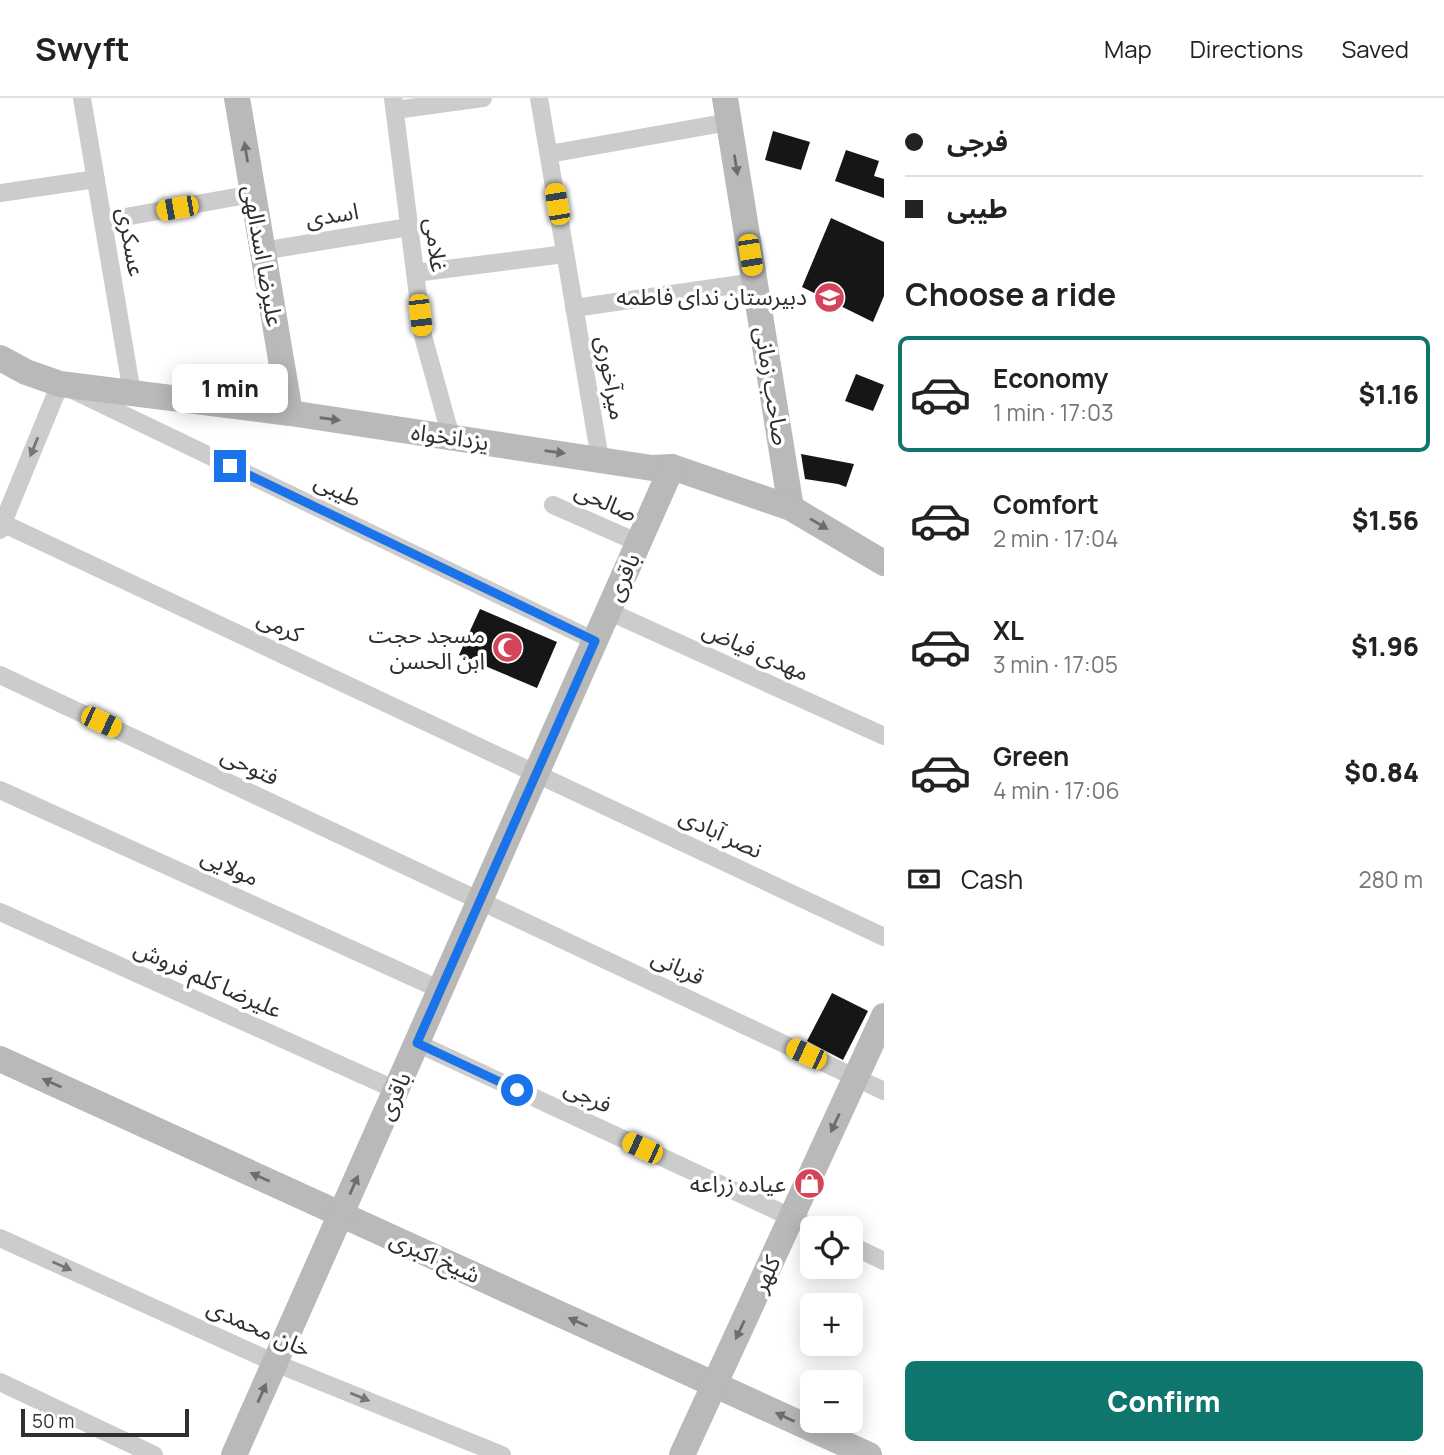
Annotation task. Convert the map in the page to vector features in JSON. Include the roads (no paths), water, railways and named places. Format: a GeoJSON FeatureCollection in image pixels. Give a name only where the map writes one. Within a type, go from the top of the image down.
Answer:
{"type":"FeatureCollection","features":[{"type":"Feature","properties":{"kind":"street","name":"عسکری"},"geometry":{"type":"LineString","coordinates":[[82,98],[132,393]]}},
{"type":"Feature","properties":{"kind":"street","name":"علیرضا اسدالهی"},"geometry":{"type":"LineString","coordinates":[[237,98],[290,413]]}},
{"type":"Feature","properties":{"kind":"street"},"geometry":{"type":"LineString","coordinates":[[394,104],[483,98]]}},
{"type":"Feature","properties":{"kind":"street","name":"میرآخوری"},"geometry":{"type":"LineString","coordinates":[[539,98],[600,459]]}},
{"type":"Feature","properties":{"kind":"street","name":"غلامی"},"geometry":{"type":"LineString","coordinates":[[394,104],[423,336],[451,437]]}},
{"type":"Feature","properties":{"kind":"street"},"geometry":{"type":"LineString","coordinates":[[549,154],[727,110]]}},
{"type":"Feature","properties":{"kind":"street","name":"صاحب زمانی"},"geometry":{"type":"LineString","coordinates":[[727,110],[792,508]]}},
{"type":"Feature","properties":{"kind":"street"},"geometry":{"type":"LineString","coordinates":[[0,193],[96,179]]}},
{"type":"Feature","properties":{"kind":"street"},"geometry":{"type":"LineString","coordinates":[[103,221],[252,194]]}},
{"type":"Feature","properties":{"kind":"street","name":"اسدی"},"geometry":{"type":"LineString","coordinates":[[262,251],[409,227]]}},
{"type":"Feature","properties":{"kind":"street"},"geometry":{"type":"LineString","coordinates":[[415,273],[565,254]]}},
{"type":"Feature","properties":{"kind":"street"},"geometry":{"type":"LineString","coordinates":[[574,308],[755,282]]}},
{"type":"Feature","properties":{"kind":"street","name":"یزدانخواه"},"geometry":{"type":"LineString","coordinates":[[0,358],[26,372],[60,384],[290,413],[652,468],[672,467],[792,508],[884,563]]}},
{"type":"Feature","properties":{"kind":"street"},"geometry":{"type":"LineString","coordinates":[[1,525],[60,384]]}},
{"type":"Feature","properties":{"kind":"street","name":"طیبی"},"geometry":{"type":"LineString","coordinates":[[60,384],[595,641]]}},
{"type":"Feature","properties":{"kind":"street","name":"باقری"},"geometry":{"type":"LineString","coordinates":[[234,1455],[672,467]]}},
{"type":"Feature","properties":{"kind":"street","name":"صالحی"},"geometry":{"type":"LineString","coordinates":[[553,505],[639,543]]}},
{"type":"Feature","properties":{"kind":"street","name":"کرمی"},"geometry":{"type":"LineString","coordinates":[[1,525],[536,774]]}},
{"type":"Feature","properties":{"kind":"street","name":"مهدی فیاض"},"geometry":{"type":"LineString","coordinates":[[608,611],[884,736]]}},
{"type":"Feature","properties":{"kind":"street","name":"فتوحی"},"geometry":{"type":"LineString","coordinates":[[0,675],[480,901]]}},
{"type":"Feature","properties":{"kind":"street","name":"نصر آبادی"},"geometry":{"type":"LineString","coordinates":[[536,774],[884,937]]}},
{"type":"Feature","properties":{"kind":"street","name":"مولایی"},"geometry":{"type":"LineString","coordinates":[[0,790],[440,990]]}},
{"type":"Feature","properties":{"kind":"street","name":"قربانی"},"geometry":{"type":"LineString","coordinates":[[480,901],[884,1091]]}},
{"type":"Feature","properties":{"kind":"street","name":"علیرضا کلم فروش"},"geometry":{"type":"LineString","coordinates":[[0,912],[396,1090]]}},
{"type":"Feature","properties":{"kind":"street","name":"کلهر"},"geometry":{"type":"LineString","coordinates":[[806,1216],[856,1078],[884,1016]]}},
{"type":"Feature","properties":{"kind":"street","name":"فرجی"},"geometry":{"type":"LineString","coordinates":[[417,1043],[800,1222]]}},
{"type":"Feature","properties":{"kind":"street","name":"شیخ اکبری"},"geometry":{"type":"LineString","coordinates":[[0,1059],[869,1455]]}},
{"type":"Feature","properties":{"kind":"street","name":"کلهر"},"geometry":{"type":"LineString","coordinates":[[682,1455],[715,1384],[800,1228]]}},
{"type":"Feature","properties":{"kind":"street","name":"خان محمدی"},"geometry":{"type":"LineString","coordinates":[[0,1238],[275,1363],[502,1455]]}},
{"type":"Feature","properties":{"kind":"street"},"geometry":{"type":"LineString","coordinates":[[863,1251],[884,1261]]}},
{"type":"Feature","properties":{"kind":"street"},"geometry":{"type":"LineString","coordinates":[[0,1382],[154,1455]]}},
{"type":"Feature","properties":{"kind":"place","name":"دبیرستان ندای فاطمه"},"geometry":{"type":"Point","coordinates":[830,297]}},
{"type":"Feature","properties":{"kind":"place","name":"مسجد حجت ابن الحسن"},"geometry":{"type":"Point","coordinates":[508,648]}},
{"type":"Feature","properties":{"kind":"place","name":"عیاده زراعه"},"geometry":{"type":"Point","coordinates":[809,1184]}}]}
